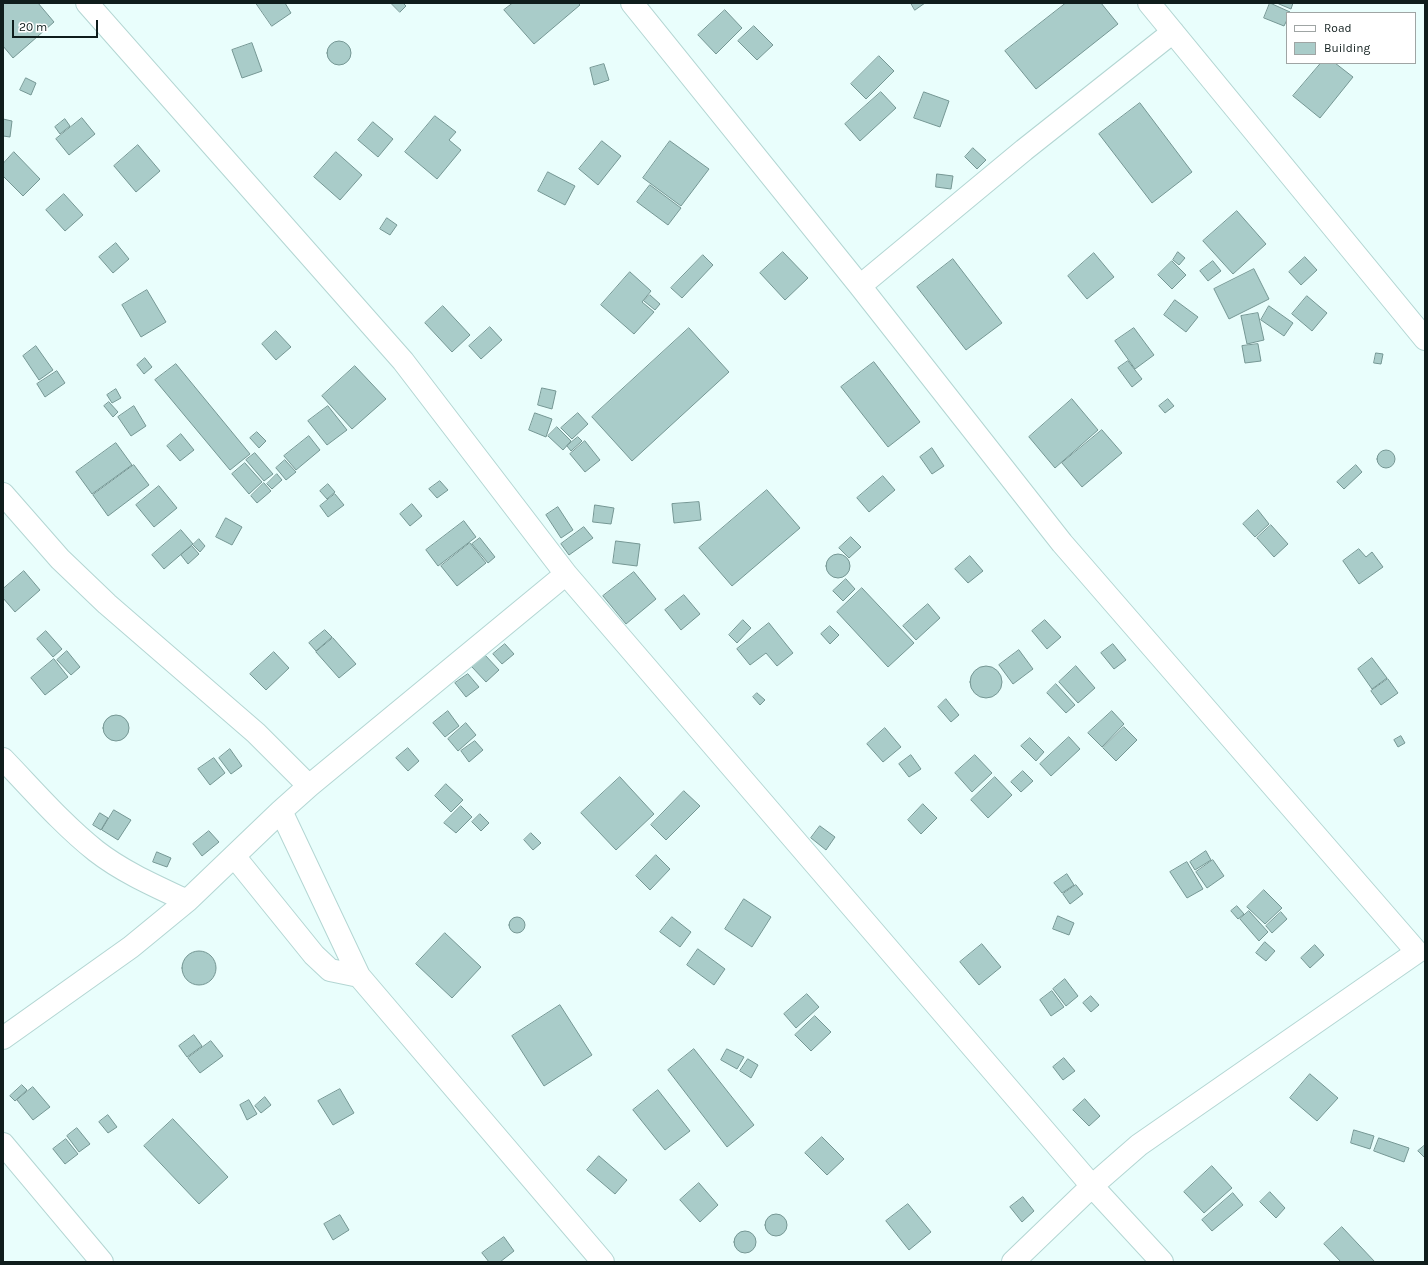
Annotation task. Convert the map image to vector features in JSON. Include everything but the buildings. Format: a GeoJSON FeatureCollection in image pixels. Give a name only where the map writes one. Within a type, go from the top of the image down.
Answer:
{"type":"FeatureCollection","features":[{"type":"Feature","properties":{"kind":"street"},"geometry":{"type":"LineString","coordinates":[[87,3],[403,361],[566,574],[1092,1186],[1162,1262]]}},
{"type":"Feature","properties":{"kind":"street"},"geometry":{"type":"LineString","coordinates":[[632,3],[860,286],[1062,544],[1421,950],[1139,1145],[1092,1186],[1013,1262]]}},
{"type":"Feature","properties":{"kind":"street"},"geometry":{"type":"LineString","coordinates":[[1149,3],[1425,339]]}},
{"type":"Feature","properties":{"kind":"street"},"geometry":{"type":"LineString","coordinates":[[860,286],[1024,150],[1173,32]]}},
{"type":"Feature","properties":{"kind":"street"},"geometry":{"type":"LineString","coordinates":[[3,494],[60,559],[107,604],[256,733],[309,786]]}},
{"type":"Feature","properties":{"kind":"street"},"geometry":{"type":"LineString","coordinates":[[3,1038],[131,947],[187,901],[309,786],[566,574]]}},
{"type":"Feature","properties":{"kind":"street"},"geometry":{"type":"LineString","coordinates":[[3,758],[56,814],[96,851],[129,873],[187,901]]}},
{"type":"Feature","properties":{"kind":"street"},"geometry":{"type":"LineString","coordinates":[[281,811],[359,976],[603,1262]]}},
{"type":"Feature","properties":{"kind":"street"},"geometry":{"type":"LineString","coordinates":[[234,856],[314,954],[330,970],[359,976]]}},
{"type":"Feature","properties":{"kind":"street"},"geometry":{"type":"LineString","coordinates":[[3,1144],[102,1262]]}}]}
